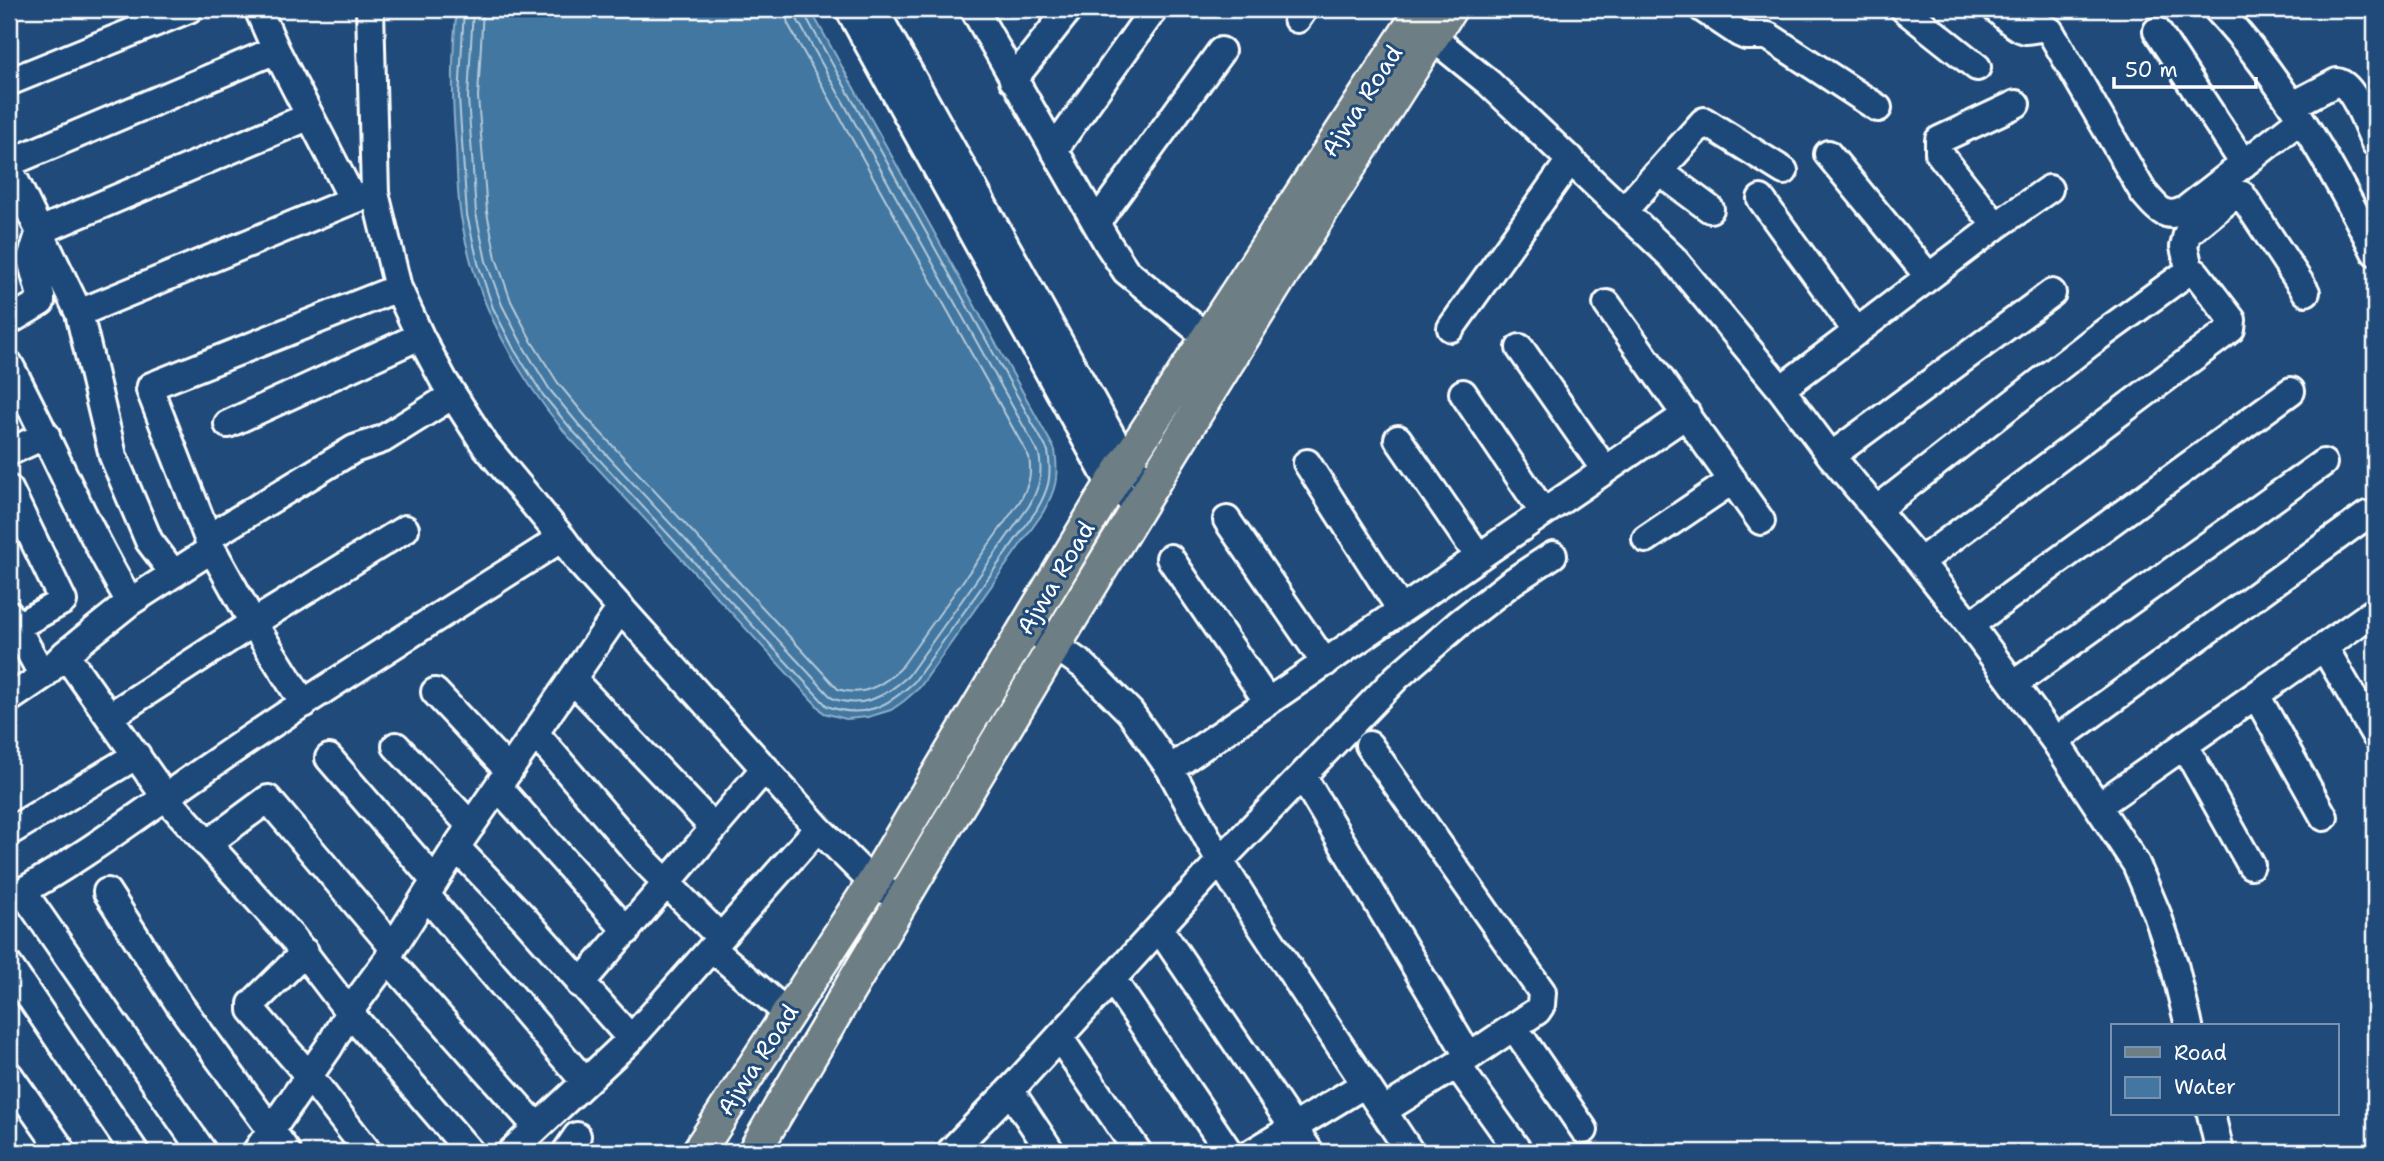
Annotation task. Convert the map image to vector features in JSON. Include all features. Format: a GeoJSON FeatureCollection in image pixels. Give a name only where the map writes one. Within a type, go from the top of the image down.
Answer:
{"type":"FeatureCollection","features":[{"type":"Feature","properties":{"kind":"main road","name":"Ajwa Road"},"geometry":{"type":"LineString","coordinates":[[706,1149],[788,1014],[873,883],[1119,474],[1220,346],[1427,23],[1450,9]]}},
{"type":"Feature","properties":{"kind":"main road","name":"Ajwa Road"},"geometry":{"type":"LineString","coordinates":[[754,1152],[901,900],[1145,494],[1220,346]]}},
{"type":"Feature","properties":{"kind":"street"},"geometry":{"type":"LineString","coordinates":[[9,82],[189,9]]}},
{"type":"Feature","properties":{"kind":"street"},"geometry":{"type":"LineString","coordinates":[[258,9],[310,116],[364,197],[398,288],[420,336],[485,445],[582,564],[818,828],[873,883],[901,900]]}},
{"type":"Feature","properties":{"kind":"street"},"geometry":{"type":"LineString","coordinates":[[364,197],[370,9]]}},
{"type":"Feature","properties":{"kind":"street"},"geometry":{"type":"LineString","coordinates":[[849,9],[1119,474],[1145,494]]}},
{"type":"Feature","properties":{"kind":"street"},"geometry":{"type":"LineString","coordinates":[[874,9],[1119,474]]}},
{"type":"Feature","properties":{"kind":"street"},"geometry":{"type":"LineString","coordinates":[[974,9],[1126,271],[1220,346]]}},
{"type":"Feature","properties":{"kind":"street"},"geometry":{"type":"LineString","coordinates":[[1013,80],[1069,9]]}},
{"type":"Feature","properties":{"kind":"street"},"geometry":{"type":"LineString","coordinates":[[1054,150],[1154,9]]}},
{"type":"Feature","properties":{"kind":"street"},"geometry":{"type":"LineString","coordinates":[[1703,9],[1746,36],[1768,36],[1878,108]]}},
{"type":"Feature","properties":{"kind":"street"},"geometry":{"type":"LineString","coordinates":[[1904,9],[1977,67]]}},
{"type":"Feature","properties":{"kind":"street"},"geometry":{"type":"LineString","coordinates":[[1996,9],[2021,29],[2040,27],[2050,31],[2143,192],[2161,212],[2169,216],[2185,210],[2244,164],[2297,112],[2336,82],[2342,82],[2348,87],[2375,143]]}},
{"type":"Feature","properties":{"kind":"street"},"geometry":{"type":"LineString","coordinates":[[2217,9],[2241,35],[2297,112],[2375,253]]}},
{"type":"Feature","properties":{"kind":"street"},"geometry":{"type":"LineString","coordinates":[[1427,23],[1625,209],[1672,257],[1781,389],[1830,456],[1970,625],[2055,741],[2136,864],[2174,964],[2189,1024]]}},
{"type":"Feature","properties":{"kind":"street"},"geometry":{"type":"LineString","coordinates":[[2157,31],[2244,164]]}},
{"type":"Feature","properties":{"kind":"street"},"geometry":{"type":"LineString","coordinates":[[174,573],[149,541],[113,456],[79,313],[9,166],[276,50]]}},
{"type":"Feature","properties":{"kind":"street"},"geometry":{"type":"LineString","coordinates":[[1096,223],[1221,51]]}},
{"type":"Feature","properties":{"kind":"street"},"geometry":{"type":"LineString","coordinates":[[1996,226],[1938,153],[1937,146],[1939,141],[2016,104]]}},
{"type":"Feature","properties":{"kind":"street"},"geometry":{"type":"LineString","coordinates":[[9,321],[41,302],[31,259],[40,231],[310,116]]}},
{"type":"Feature","properties":{"kind":"street"},"geometry":{"type":"LineString","coordinates":[[1625,209],[1704,121],[1784,171]]}},
{"type":"Feature","properties":{"kind":"street"},"geometry":{"type":"LineString","coordinates":[[1828,154],[1929,277]]}},
{"type":"Feature","properties":{"kind":"street"},"geometry":{"type":"LineString","coordinates":[[1451,328],[1571,159]]}},
{"type":"Feature","properties":{"kind":"street"},"geometry":{"type":"LineString","coordinates":[[1659,171],[1710,209]]}},
{"type":"Feature","properties":{"kind":"street"},"geometry":{"type":"LineString","coordinates":[[1781,389],[2049,189]]}},
{"type":"Feature","properties":{"kind":"street"},"geometry":{"type":"LineString","coordinates":[[2190,272],[2184,247],[2187,234],[2238,195],[2247,199],[2306,292]]}},
{"type":"Feature","properties":{"kind":"street"},"geometry":{"type":"LineString","coordinates":[[79,313],[364,197]]}},
{"type":"Feature","properties":{"kind":"street"},"geometry":{"type":"LineString","coordinates":[[1762,199],[1857,331]]}},
{"type":"Feature","properties":{"kind":"street"},"geometry":{"type":"LineString","coordinates":[[1876,510],[2090,343],[2190,272],[2196,273],[2232,320],[2231,329],[1920,562]]}},
{"type":"Feature","properties":{"kind":"street"},"geometry":{"type":"LineString","coordinates":[[304,704],[253,623],[210,543],[150,390],[151,386],[398,288]]}},
{"type":"Feature","properties":{"kind":"street"},"geometry":{"type":"LineString","coordinates":[[1830,456],[2052,293]]}},
{"type":"Feature","properties":{"kind":"street"},"geometry":{"type":"LineString","coordinates":[[1607,304],[1761,521]]}},
{"type":"Feature","properties":{"kind":"street"},"geometry":{"type":"LineString","coordinates":[[228,424],[420,336]]}},
{"type":"Feature","properties":{"kind":"street"},"geometry":{"type":"LineString","coordinates":[[1520,348],[1605,470]]}},
{"type":"Feature","properties":{"kind":"street"},"geometry":{"type":"LineString","coordinates":[[9,364],[102,554],[130,602]]}},
{"type":"Feature","properties":{"kind":"street"},"geometry":{"type":"LineString","coordinates":[[1970,625],[2291,391]]}},
{"type":"Feature","properties":{"kind":"street"},"geometry":{"type":"LineString","coordinates":[[1463,393],[1543,512]]}},
{"type":"Feature","properties":{"kind":"street"},"geometry":{"type":"LineString","coordinates":[[9,699],[43,676],[65,654],[130,602],[174,573],[210,543],[354,449],[383,439],[453,395]]}},
{"type":"Feature","properties":{"kind":"street"},"geometry":{"type":"LineString","coordinates":[[1170,769],[1687,414]]}},
{"type":"Feature","properties":{"kind":"street"},"geometry":{"type":"LineString","coordinates":[[9,452],[46,435]]}},
{"type":"Feature","properties":{"kind":"street"},"geometry":{"type":"LineString","coordinates":[[1398,439],[1479,556]]}},
{"type":"Feature","properties":{"kind":"street"},"geometry":{"type":"LineString","coordinates":[[1307,463],[1401,610]]}},
{"type":"Feature","properties":{"kind":"street"},"geometry":{"type":"LineString","coordinates":[[2014,684],[2323,463]]}},
{"type":"Feature","properties":{"kind":"street"},"geometry":{"type":"LineString","coordinates":[[1646,539],[1733,480]]}},
{"type":"Feature","properties":{"kind":"street"},"geometry":{"type":"LineString","coordinates":[[9,489],[63,601],[11,624],[43,676]]}},
{"type":"Feature","properties":{"kind":"street"},"geometry":{"type":"LineString","coordinates":[[2055,741],[2367,515]]}},
{"type":"Feature","properties":{"kind":"street"},"geometry":{"type":"LineString","coordinates":[[1227,520],[1325,663]]}},
{"type":"Feature","properties":{"kind":"street"},"geometry":{"type":"LineString","coordinates":[[110,716],[405,529]]}},
{"type":"Feature","properties":{"kind":"street"},"geometry":{"type":"LineString","coordinates":[[203,1152],[16,895],[304,704],[562,538]]}},
{"type":"Feature","properties":{"kind":"street"},"geometry":{"type":"LineString","coordinates":[[960,1148],[1220,861],[1397,677],[1458,624],[1512,582],[1553,555]]}},
{"type":"Feature","properties":{"kind":"street"},"geometry":{"type":"LineString","coordinates":[[1170,558],[1268,702]]}},
{"type":"Feature","properties":{"kind":"street"},"geometry":{"type":"LineString","coordinates":[[107,892],[272,1145],[309,1076],[349,1012],[503,779],[621,608]]}},
{"type":"Feature","properties":{"kind":"street"},"geometry":{"type":"LineString","coordinates":[[2098,806],[2375,611]]}},
{"type":"Feature","properties":{"kind":"street"},"geometry":{"type":"LineString","coordinates":[[1027,626],[1084,666],[1130,712],[1170,769],[1220,861],[1410,1152]]}},
{"type":"Feature","properties":{"kind":"street"},"geometry":{"type":"LineString","coordinates":[[2324,647],[2375,735]]}},
{"type":"Feature","properties":{"kind":"street"},"geometry":{"type":"LineString","coordinates":[[65,654],[166,798],[305,952],[349,1012],[470,1152]]}},
{"type":"Feature","properties":{"kind":"street"},"geometry":{"type":"LineString","coordinates":[[572,680],[715,828]]}},
{"type":"Feature","properties":{"kind":"street"},"geometry":{"type":"LineString","coordinates":[[435,692],[626,931]]}},
{"type":"Feature","properties":{"kind":"street"},"geometry":{"type":"LineString","coordinates":[[2256,695],[2323,817]]}},
{"type":"Feature","properties":{"kind":"street"},"geometry":{"type":"LineString","coordinates":[[535,733],[716,943],[788,1014]]}},
{"type":"Feature","properties":{"kind":"street"},"geometry":{"type":"LineString","coordinates":[[396,746],[524,918],[631,1039]]}},
{"type":"Feature","properties":{"kind":"street"},"geometry":{"type":"LineString","coordinates":[[1369,746],[1542,992],[1542,1005],[1537,1011],[1382,1111]]}},
{"type":"Feature","properties":{"kind":"street"},"geometry":{"type":"LineString","coordinates":[[2184,746],[2251,865]]}},
{"type":"Feature","properties":{"kind":"street"},"geometry":{"type":"LineString","coordinates":[[9,832],[137,755]]}},
{"type":"Feature","properties":{"kind":"street"},"geometry":{"type":"LineString","coordinates":[[329,758],[585,1082]]}},
{"type":"Feature","properties":{"kind":"street"},"geometry":{"type":"LineString","coordinates":[[580,984],[765,768]]}},
{"type":"Feature","properties":{"kind":"street"},"geometry":{"type":"LineString","coordinates":[[1303,777],[1463,1061],[1519,1152]]}},
{"type":"Feature","properties":{"kind":"street"},"geometry":{"type":"LineString","coordinates":[[207,844],[268,799],[390,953],[537,1127]]}},
{"type":"Feature","properties":{"kind":"street"},"geometry":{"type":"LineString","coordinates":[[511,1152],[631,1039],[818,828]]}},
{"type":"Feature","properties":{"kind":"street"},"geometry":{"type":"LineString","coordinates":[[1159,928],[1310,1152]]}},
{"type":"Feature","properties":{"kind":"street"},"geometry":{"type":"LineString","coordinates":[[305,952],[252,1004],[252,1010],[309,1076],[368,1152]]}},
{"type":"Feature","properties":{"kind":"street"},"geometry":{"type":"LineString","coordinates":[[9,966],[135,1152]]}},
{"type":"Feature","properties":{"kind":"street"},"geometry":{"type":"LineString","coordinates":[[1112,979],[1229,1152]]}},
{"type":"Feature","properties":{"kind":"street"},"geometry":{"type":"LineString","coordinates":[[1514,1027],[1584,1130]]}},
{"type":"Feature","properties":{"kind":"street"},"geometry":{"type":"LineString","coordinates":[[1059,1037],[1138,1152]]}},
{"type":"Feature","properties":{"kind":"street"},"geometry":{"type":"LineString","coordinates":[[9,1075],[64,1152]]}},
{"type":"Feature","properties":{"kind":"street"},"geometry":{"type":"LineString","coordinates":[[1253,1152],[1365,1084]]}},
{"type":"Feature","properties":{"kind":"street"},"geometry":{"type":"LineString","coordinates":[[1010,1090],[1051,1152]]}},
{"type":"Feature","properties":{"kind":"street"},"geometry":{"type":"LineString","coordinates":[[2211,1116],[2220,1152]]}},
{"type":"Feature","properties":{"kind":"water"},"geometry":{"type":"Polygon","coordinates":[[[457,9],[810,9],[1055,450],[1055,484],[1042,514],[920,687],[891,710],[868,717],[846,719],[824,713],[567,435],[530,386],[486,306],[467,248],[458,191],[453,95],[457,9]]]}}]}
